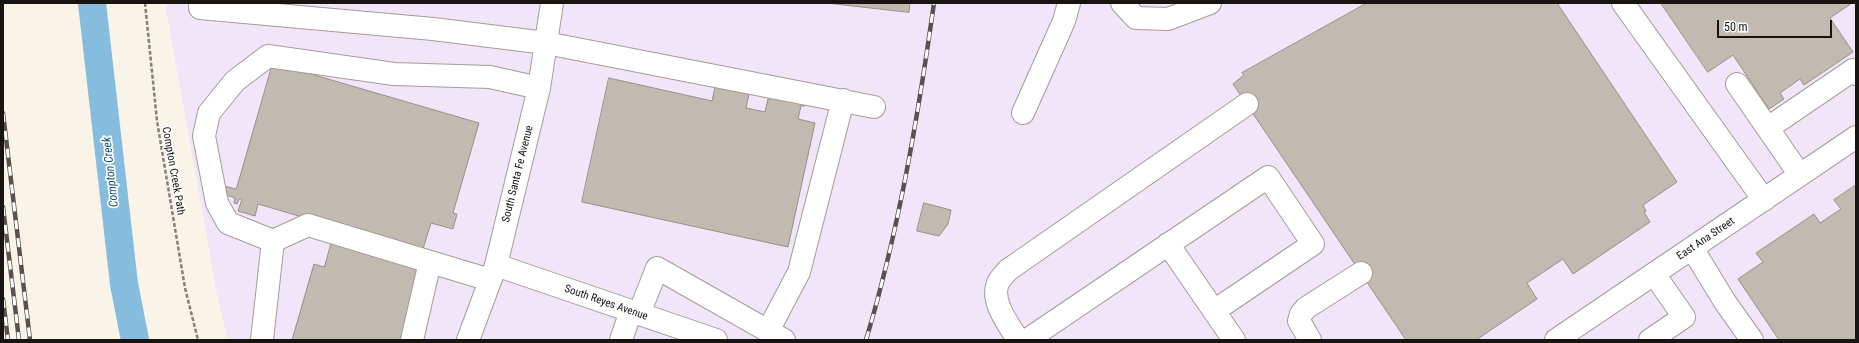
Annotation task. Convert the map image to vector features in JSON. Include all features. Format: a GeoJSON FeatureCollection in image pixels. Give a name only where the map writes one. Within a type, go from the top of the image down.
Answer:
{"type":"FeatureCollection","features":[{"type":"Feature","properties":{"kind":"street"},"geometry":{"type":"LineString","coordinates":[[200,3],[200,8],[433,29],[546,43],[874,106]]}},
{"type":"Feature","properties":{"kind":"street","name":"South Santa Fe Avenue"},"geometry":{"type":"LineString","coordinates":[[468,340],[493,273],[538,88],[552,3]]}},
{"type":"Feature","properties":{"kind":"street"},"geometry":{"type":"LineString","coordinates":[[1023,113],[1064,21],[1069,3]]}},
{"type":"Feature","properties":{"kind":"street"},"geometry":{"type":"LineString","coordinates":[[1122,3],[1136,18],[1168,19],[1210,3]]}},
{"type":"Feature","properties":{"kind":"street"},"geometry":{"type":"LineString","coordinates":[[1623,3],[1764,200]]}},
{"type":"Feature","properties":{"kind":"street"},"geometry":{"type":"LineString","coordinates":[[262,340],[274,241],[228,223],[216,203],[204,136],[209,113],[235,81],[268,56],[394,74],[490,77],[538,88]]}},
{"type":"Feature","properties":{"kind":"street"},"geometry":{"type":"LineString","coordinates":[[1768,128],[1853,70],[1856,74]]}},
{"type":"Feature","properties":{"kind":"street"},"geometry":{"type":"LineString","coordinates":[[1737,84],[1800,175]]}},
{"type":"Feature","properties":{"kind":"street"},"geometry":{"type":"LineString","coordinates":[[621,340],[657,268],[776,335],[799,272],[843,100]]}},
{"type":"Feature","properties":{"kind":"street"},"geometry":{"type":"LineString","coordinates":[[1018,340],[1002,315],[997,301],[998,283],[1008,270],[1247,104]]}},
{"type":"Feature","properties":{"kind":"street","name":"East Ana Street"},"geometry":{"type":"LineString","coordinates":[[1561,339],[1856,137]]}},
{"type":"Feature","properties":{"kind":"street"},"geometry":{"type":"LineString","coordinates":[[1027,340],[1268,177],[1313,244],[1214,311]]}},
{"type":"Feature","properties":{"kind":"street","name":"South Reyes Avenue"},"geometry":{"type":"LineString","coordinates":[[274,241],[308,225],[430,262],[493,273],[635,312],[716,340]]}},
{"type":"Feature","properties":{"kind":"street"},"geometry":{"type":"LineString","coordinates":[[1168,244],[1234,340]]}},
{"type":"Feature","properties":{"kind":"street"},"geometry":{"type":"LineString","coordinates":[[1692,248],[1752,340]]}},
{"type":"Feature","properties":{"kind":"street"},"geometry":{"type":"LineString","coordinates":[[412,340],[430,262]]}},
{"type":"Feature","properties":{"kind":"street"},"geometry":{"type":"LineString","coordinates":[[1310,340],[1299,321],[1301,314],[1306,308],[1360,273]]}},
{"type":"Feature","properties":{"kind":"street"},"geometry":{"type":"LineString","coordinates":[[1650,340],[1684,317],[1654,274]]}},
{"type":"Feature","properties":{"kind":"path","name":"Compton Creek Path"},"geometry":{"type":"LineString","coordinates":[[145,3],[157,121],[185,288],[198,340]]}},
{"type":"Feature","properties":{"kind":"shaded area"},"geometry":{"type":"Polygon","coordinates":[[[165,3],[1856,3],[1856,340],[228,340],[217,294],[165,3]]]}},
{"type":"Feature","properties":{"kind":"building"},"geometry":{"type":"Polygon","coordinates":[[[827,3],[910,3],[909,12],[827,3]]]}},
{"type":"Feature","properties":{"kind":"building"},"geometry":{"type":"Polygon","coordinates":[[[1367,3],[1557,3],[1677,182],[1643,205],[1646,211],[1644,212],[1650,222],[1573,274],[1563,259],[1527,283],[1537,299],[1476,340],[1406,340],[1233,84],[1244,75],[1242,73],[1367,3]]]}},
{"type":"Feature","properties":{"kind":"building"},"geometry":{"type":"Polygon","coordinates":[[[1661,3],[1852,3],[1830,18],[1853,52],[1804,85],[1800,79],[1780,93],[1784,99],[1769,109],[1733,55],[1708,72],[1661,3]]]}},
{"type":"Feature","properties":{"kind":"building"},"geometry":{"type":"Polygon","coordinates":[[[273,63],[479,123],[453,213],[457,214],[453,229],[431,223],[422,252],[258,204],[255,216],[238,211],[242,199],[239,199],[237,204],[234,203],[235,198],[221,193],[224,186],[236,189],[273,63]]]}},
{"type":"Feature","properties":{"kind":"building"},"geometry":{"type":"Polygon","coordinates":[[[609,78],[712,101],[715,87],[749,94],[746,108],[765,112],[768,99],[770,100],[771,96],[806,103],[805,106],[801,106],[798,119],[815,123],[788,247],[582,202],[609,78]]]}},
{"type":"Feature","properties":{"kind":"building"},"geometry":{"type":"Polygon","coordinates":[[[1856,185],[1856,340],[1779,340],[1738,279],[1763,262],[1756,253],[1814,214],[1820,223],[1841,209],[1834,200],[1856,185]]]}},
{"type":"Feature","properties":{"kind":"building"},"geometry":{"type":"Polygon","coordinates":[[[924,203],[951,210],[948,224],[939,236],[917,231],[924,203]]]}},
{"type":"Feature","properties":{"kind":"building"},"geometry":{"type":"Polygon","coordinates":[[[332,241],[422,267],[400,340],[292,340],[314,264],[324,267],[332,241]]]}},
{"type":"Feature","properties":{"kind":"waterway","name":"Compton Creek"},"geometry":{"type":"LineString","coordinates":[[92,3],[124,284],[135,340]]}},
{"type":"Feature","properties":{"kind":"railway"},"geometry":{"type":"LineString","coordinates":[[866,340],[878,299],[898,215],[914,130],[934,3]]}},
{"type":"Feature","properties":{"kind":"railway"},"geometry":{"type":"LineString","coordinates":[[3,113],[30,340]]}},
{"type":"Feature","properties":{"kind":"railway"},"geometry":{"type":"LineString","coordinates":[[3,207],[19,340]]}},
{"type":"Feature","properties":{"kind":"railway"},"geometry":{"type":"LineString","coordinates":[[3,299],[8,340]]}}]}
